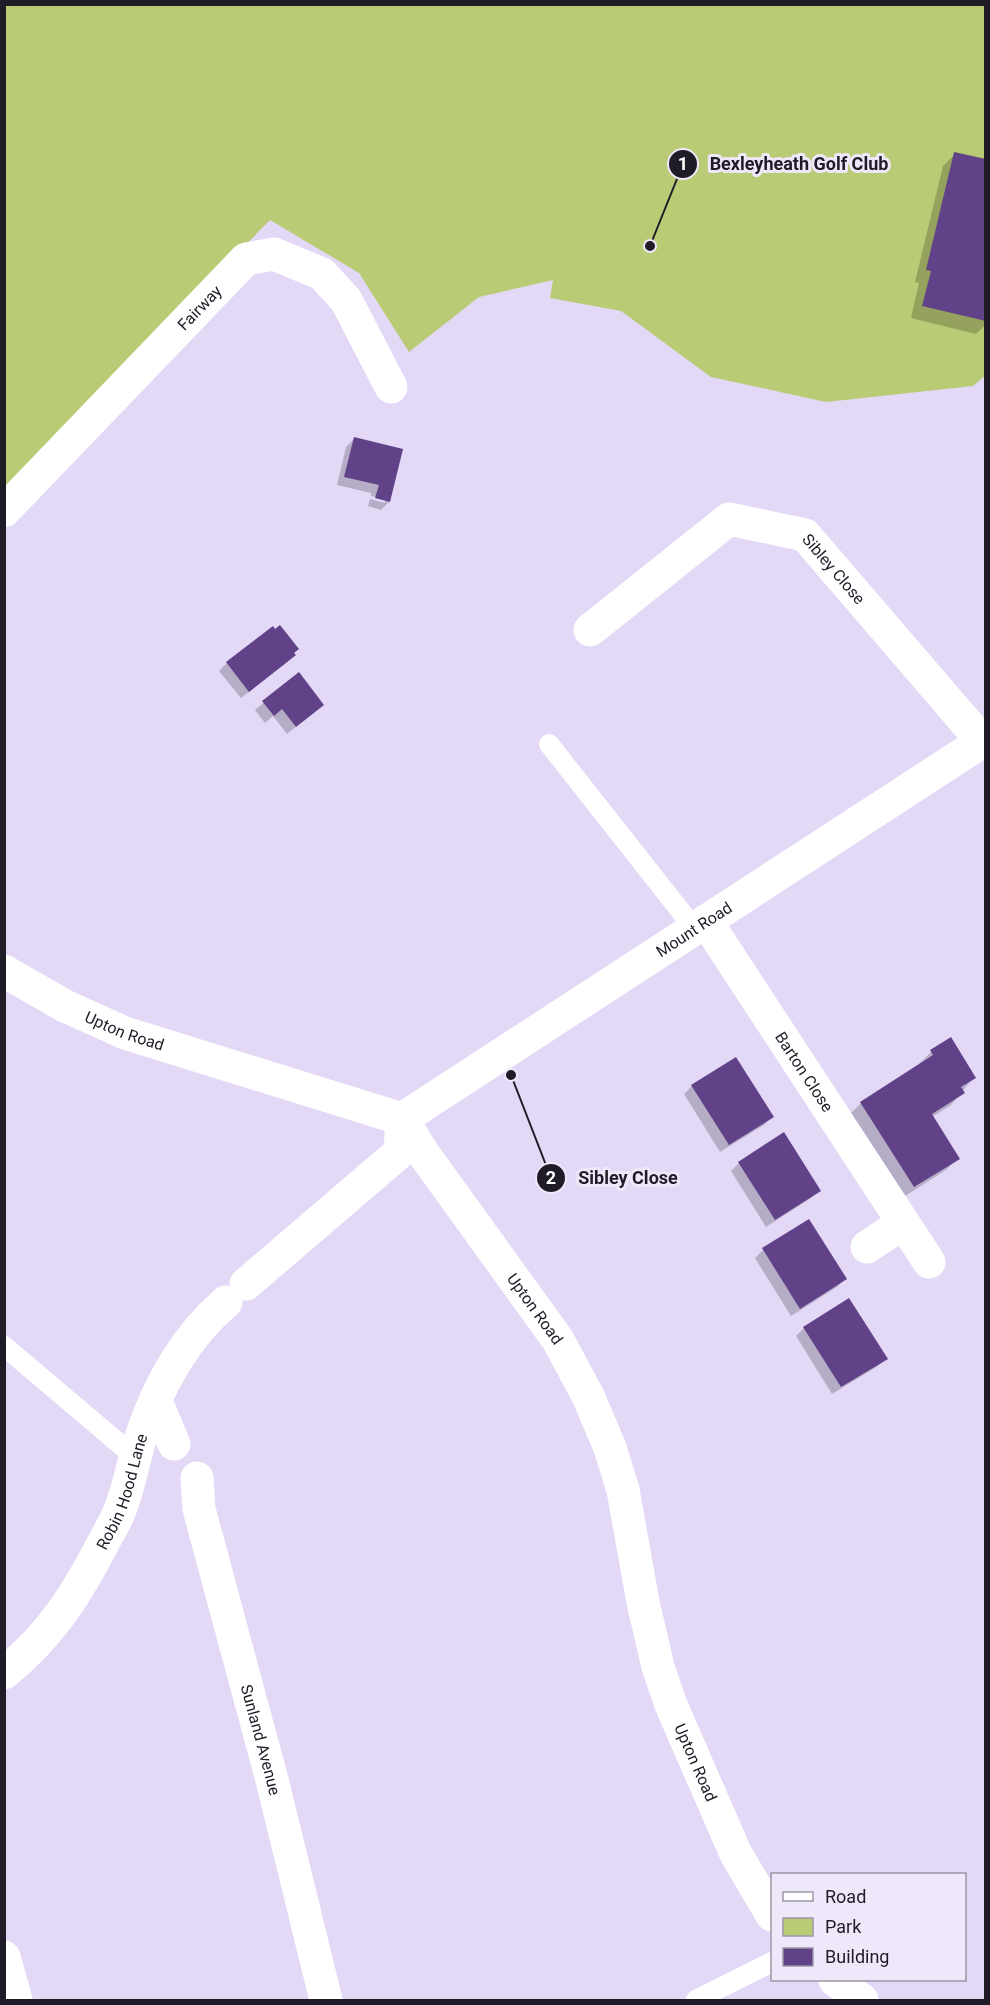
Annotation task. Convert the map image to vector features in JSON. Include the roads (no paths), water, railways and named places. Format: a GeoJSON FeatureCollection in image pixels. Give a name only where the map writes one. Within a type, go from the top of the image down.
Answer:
{"type":"FeatureCollection","features":[{"type":"Feature","properties":{"kind":"street","name":"Fairway"},"geometry":{"type":"LineString","coordinates":[[4,511],[246,259],[274,254],[322,274],[346,300],[391,387]]}},
{"type":"Feature","properties":{"kind":"street","name":"Sibley Close"},"geometry":{"type":"LineString","coordinates":[[590,630],[729,519],[804,535],[984,740]]}},
{"type":"Feature","properties":{"kind":"street","name":"Mount Road"},"geometry":{"type":"LineString","coordinates":[[402,1119],[984,740]]}},
{"type":"Feature","properties":{"kind":"street","name":"Barton Close"},"geometry":{"type":"LineString","coordinates":[[700,925],[929,1262]]}},
{"type":"Feature","properties":{"kind":"street","name":"Upton Road"},"geometry":{"type":"LineString","coordinates":[[4,971],[65,1006],[125,1033],[402,1119],[423,1153],[558,1340],[589,1398],[610,1448],[623,1490],[643,1602],[658,1666],[671,1705],[736,1854],[771,1913]]}},
{"type":"Feature","properties":{"kind":"street","name":"Robin Hood Lane"},"geometry":{"type":"LineString","coordinates":[[4,1673],[48,1633],[81,1586],[119,1512],[135,1457],[156,1401],[166,1377],[182,1352],[216,1310],[400,1152],[402,1119]]}},
{"type":"Feature","properties":{"kind":"street"},"geometry":{"type":"LineString","coordinates":[[867,1247],[903,1223]]}},
{"type":"Feature","properties":{"kind":"street"},"geometry":{"type":"LineString","coordinates":[[156,1401],[174,1444]]}},
{"type":"Feature","properties":{"kind":"street","name":"Sunland Avenue"},"geometry":{"type":"LineString","coordinates":[[197,1478],[199,1509],[272,1780],[326,2001]]}},
{"type":"Feature","properties":{"kind":"street"},"geometry":{"type":"LineString","coordinates":[[4,1957],[16,2001]]}},
{"type":"Feature","properties":{"kind":"street"},"geometry":{"type":"LineString","coordinates":[[836,1981],[862,2001]]}},
{"type":"Feature","properties":{"kind":"lane"},"geometry":{"type":"LineString","coordinates":[[549,744],[700,925]]}},
{"type":"Feature","properties":{"kind":"lane"},"geometry":{"type":"LineString","coordinates":[[4,1346],[135,1457]]}},
{"type":"Feature","properties":{"kind":"lane"},"geometry":{"type":"LineString","coordinates":[[696,2001],[771,1963]]}},
{"type":"Feature","properties":{"kind":"place","name":"Bexleyheath Golf Club"},"geometry":{"type":"Point","coordinates":[650,246]}},
{"type":"Feature","properties":{"kind":"place","name":"Sibley Close"},"geometry":{"type":"Point","coordinates":[511,1075]}}]}
